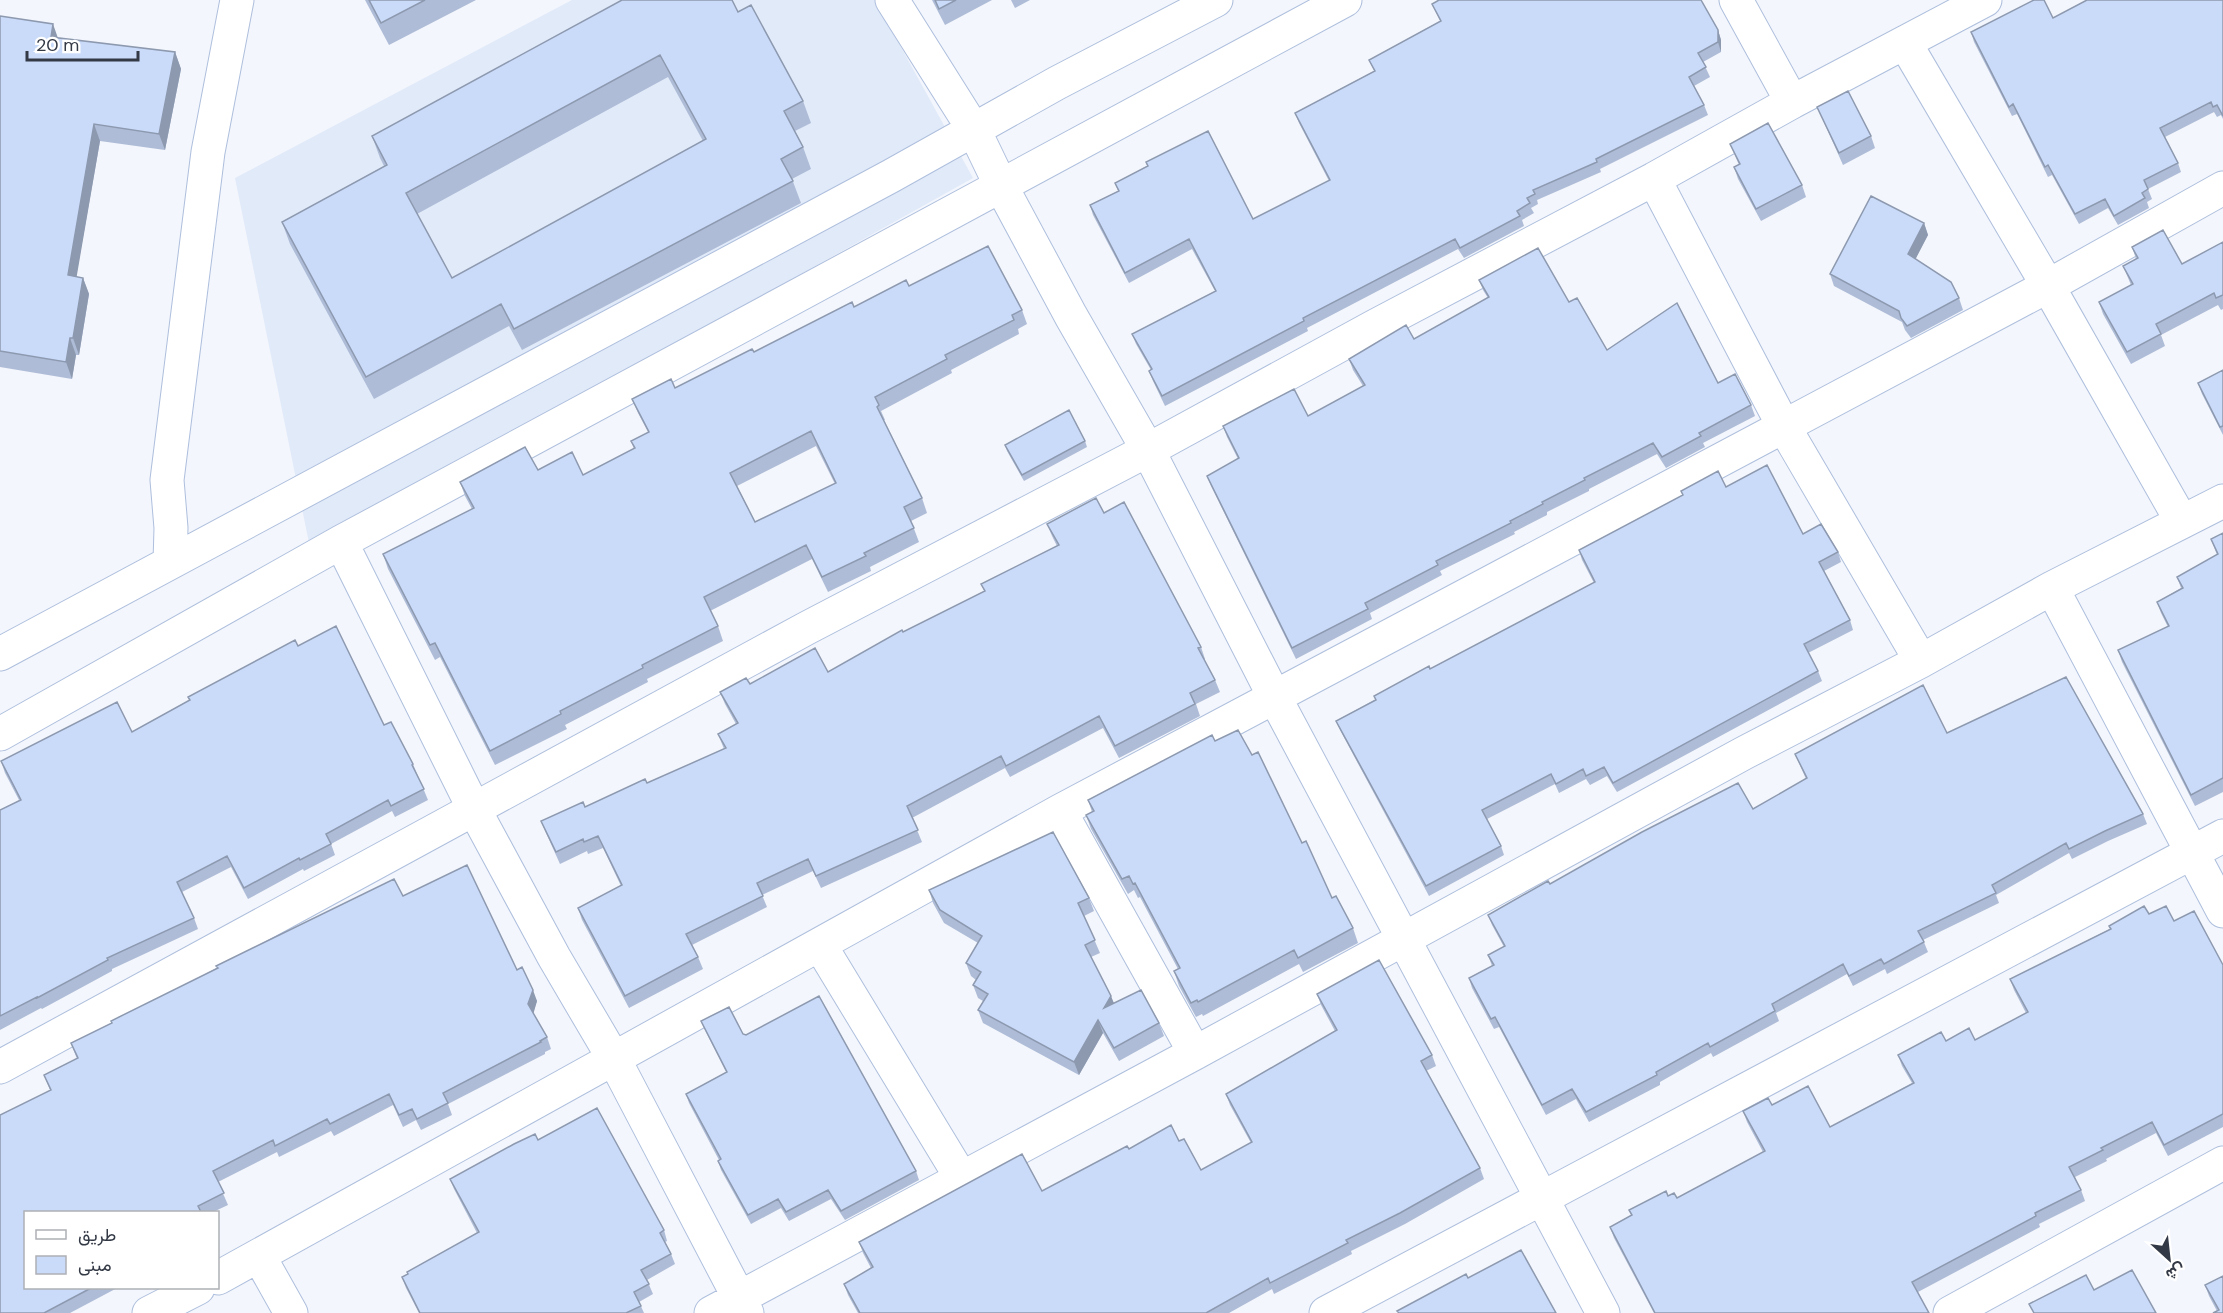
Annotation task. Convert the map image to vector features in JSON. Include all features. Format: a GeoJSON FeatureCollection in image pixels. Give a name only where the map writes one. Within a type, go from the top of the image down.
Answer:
{"type":"FeatureCollection","features":[{"type":"Feature","properties":{"kind":"street"},"geometry":{"type":"LineString","coordinates":[[170,562],[171,528],[167,480],[208,152],[237,0]]}},
{"type":"Feature","properties":{"kind":"street"},"geometry":{"type":"LineString","coordinates":[[892,0],[974,130],[1001,186],[1071,316],[1148,450],[1274,696],[1603,1313]]}},
{"type":"Feature","properties":{"kind":"street"},"geometry":{"type":"LineString","coordinates":[[0,654],[328,479],[1057,83],[1216,0]]}},
{"type":"Feature","properties":{"kind":"street"},"geometry":{"type":"LineString","coordinates":[[0,734],[340,542],[1345,0]]}},
{"type":"Feature","properties":{"kind":"street"},"geometry":{"type":"LineString","coordinates":[[1736,0],[1792,102]]}},
{"type":"Feature","properties":{"kind":"street"},"geometry":{"type":"LineString","coordinates":[[0,1067],[807,628],[1148,450],[1985,0]]}},
{"type":"Feature","properties":{"kind":"street"},"geometry":{"type":"LineString","coordinates":[[1905,43],[2048,286],[2182,522]]}},
{"type":"Feature","properties":{"kind":"street"},"geometry":{"type":"LineString","coordinates":[[1654,179],[1783,425],[1921,661]]}},
{"type":"Feature","properties":{"kind":"street"},"geometry":{"type":"LineString","coordinates":[[219,1277],[1060,811],[2048,286],[2223,188]]}},
{"type":"Feature","properties":{"kind":"street"},"geometry":{"type":"LineString","coordinates":[[711,1313],[743,1305],[962,1179],[1744,753],[1921,661],[2052,588],[2223,501]]}},
{"type":"Feature","properties":{"kind":"street"},"geometry":{"type":"LineString","coordinates":[[340,542],[474,809],[554,957],[615,1059],[743,1305]]}},
{"type":"Feature","properties":{"kind":"street"},"geometry":{"type":"LineString","coordinates":[[2052,588],[2223,911]]}},
{"type":"Feature","properties":{"kind":"street"},"geometry":{"type":"LineString","coordinates":[[1060,811],[1195,1053]]}},
{"type":"Feature","properties":{"kind":"street"},"geometry":{"type":"LineString","coordinates":[[1326,1313],[2223,836]]}},
{"type":"Feature","properties":{"kind":"street"},"geometry":{"type":"LineString","coordinates":[[820,945],[962,1179]]}},
{"type":"Feature","properties":{"kind":"street"},"geometry":{"type":"LineString","coordinates":[[1950,1313],[2223,1163]]}},
{"type":"Feature","properties":{"kind":"street"},"geometry":{"type":"LineString","coordinates":[[260,1256],[291,1313]]}},
{"type":"Feature","properties":{"kind":"street"},"geometry":{"type":"LineString","coordinates":[[149,1313],[194,1289]]}},
{"type":"Feature","properties":{"kind":"shaded area"},"geometry":{"type":"Polygon","coordinates":[[[572,0],[875,0],[973,178],[310,548],[235,178],[572,0]]]}},
{"type":"Feature","properties":{"kind":"building"},"geometry":{"type":"Polygon","coordinates":[[[369,0],[425,0],[381,23],[369,0]]]}},
{"type":"Feature","properties":{"kind":"building"},"geometry":{"type":"Polygon","coordinates":[[[622,0],[732,0],[738,12],[751,5],[803,101],[784,111],[803,147],[781,159],[793,181],[514,329],[501,304],[366,377],[282,222],[387,165],[372,136],[622,0]],[[660,55],[406,193],[452,278],[706,139],[660,55]]]}},
{"type":"Feature","properties":{"kind":"building"},"geometry":{"type":"Polygon","coordinates":[[[935,0],[956,0],[939,9],[935,0]]]}},
{"type":"Feature","properties":{"kind":"building"},"geometry":{"type":"Polygon","coordinates":[[[1439,0],[1701,0],[1718,30],[1718,42],[1698,53],[1706,67],[1689,77],[1704,105],[1596,159],[1597,162],[1533,190],[1535,194],[1527,198],[1530,203],[1517,211],[1520,216],[1460,248],[1455,239],[1303,318],[1304,321],[1162,396],[1149,371],[1152,369],[1132,334],[1216,291],[1189,239],[1125,273],[1090,205],[1119,191],[1115,183],[1148,166],[1146,162],[1208,131],[1253,219],[1330,180],[1295,113],[1375,71],[1369,60],[1441,21],[1432,4],[1439,0]]]}},
{"type":"Feature","properties":{"kind":"building"},"geometry":{"type":"Polygon","coordinates":[[[2034,0],[2044,0],[2053,18],[2087,0],[2223,0],[2223,116],[2217,105],[2213,107],[2211,102],[2160,128],[2178,163],[2144,180],[2148,189],[2142,193],[2145,198],[2114,216],[2105,199],[2075,214],[2048,165],[2045,167],[2013,104],[2009,107],[1971,32],[2034,0]]]}},
{"type":"Feature","properties":{"kind":"building"},"geometry":{"type":"Polygon","coordinates":[[[0,16],[53,24],[51,37],[175,52],[159,134],[94,124],[68,275],[83,278],[73,338],[70,338],[66,362],[0,351],[0,16]]]}},
{"type":"Feature","properties":{"kind":"building"},"geometry":{"type":"Polygon","coordinates":[[[1848,91],[1871,136],[1839,153],[1817,107],[1848,91]]]}},
{"type":"Feature","properties":{"kind":"building"},"geometry":{"type":"Polygon","coordinates":[[[1768,123],[1802,185],[1756,209],[1734,167],[1740,164],[1730,144],[1768,123]]]}},
{"type":"Feature","properties":{"kind":"building"},"geometry":{"type":"Polygon","coordinates":[[[1871,196],[1924,223],[1908,254],[1951,282],[1959,298],[1907,326],[1899,311],[1830,274],[1871,196]]]}},
{"type":"Feature","properties":{"kind":"building"},"geometry":{"type":"Polygon","coordinates":[[[2163,230],[2182,264],[2223,242],[2223,295],[2216,298],[2214,293],[2156,324],[2161,334],[2127,352],[2099,302],[2133,284],[2123,266],[2138,258],[2132,247],[2163,230]]]}},
{"type":"Feature","properties":{"kind":"building"},"geometry":{"type":"Polygon","coordinates":[[[988,246],[1022,310],[1012,315],[1014,320],[945,355],[947,359],[875,397],[879,405],[877,407],[922,498],[904,507],[914,528],[864,553],[866,556],[822,577],[806,545],[704,597],[718,626],[642,665],[643,668],[490,751],[435,643],[430,645],[383,554],[474,508],[460,482],[525,447],[538,470],[572,452],[583,475],[635,448],[631,441],[649,432],[632,399],[671,379],[675,388],[752,349],[754,352],[852,302],[854,307],[906,280],[909,286],[988,246]],[[811,431],[730,473],[755,522],[836,483],[811,431]]]}},
{"type":"Feature","properties":{"kind":"building"},"geometry":{"type":"Polygon","coordinates":[[[1538,248],[1569,302],[1577,298],[1607,350],[1677,303],[1718,383],[1735,374],[1751,405],[1699,433],[1701,436],[1662,457],[1653,443],[1584,478],[1585,480],[1510,521],[1511,523],[1436,561],[1438,565],[1365,603],[1368,609],[1292,648],[1207,476],[1239,458],[1223,426],[1294,389],[1308,416],[1365,385],[1349,359],[1406,325],[1414,339],[1489,297],[1479,280],[1538,248]]]}},
{"type":"Feature","properties":{"kind":"building"},"geometry":{"type":"Polygon","coordinates":[[[2223,370],[2223,426],[2220,427],[2198,383],[2223,370]]]}},
{"type":"Feature","properties":{"kind":"building"},"geometry":{"type":"Polygon","coordinates":[[[1069,410],[1085,441],[1022,475],[1005,445],[1069,410]]]}},
{"type":"Feature","properties":{"kind":"building"},"geometry":{"type":"Polygon","coordinates":[[[1767,465],[1803,534],[1821,524],[1838,552],[1819,562],[1850,620],[1804,644],[1818,671],[1613,783],[1604,767],[1586,776],[1583,769],[1556,784],[1551,774],[1482,810],[1501,846],[1426,886],[1336,721],[1376,700],[1374,696],[1429,666],[1430,669],[1595,582],[1579,550],[1683,495],[1681,491],[1718,471],[1726,487],[1767,465]]]}},
{"type":"Feature","properties":{"kind":"building"},"geometry":{"type":"Polygon","coordinates":[[[1096,498],[1104,513],[1124,502],[1201,647],[1198,648],[1215,680],[1190,693],[1195,704],[1115,746],[1099,716],[1006,766],[1001,756],[907,806],[918,830],[816,876],[808,859],[757,883],[763,896],[686,934],[698,957],[625,996],[578,908],[622,885],[598,836],[584,842],[583,839],[556,852],[541,821],[583,802],[585,807],[645,779],[647,783],[726,748],[718,734],[738,723],[720,692],[746,678],[750,684],[815,648],[828,672],[902,630],[903,632],[985,591],[981,584],[1059,545],[1047,524],[1096,498]]]}},
{"type":"Feature","properties":{"kind":"building"},"geometry":{"type":"Polygon","coordinates":[[[2223,533],[2223,778],[2191,795],[2118,650],[2169,626],[2157,602],[2183,588],[2177,577],[2218,554],[2211,539],[2223,533]]]}},
{"type":"Feature","properties":{"kind":"building"},"geometry":{"type":"Polygon","coordinates":[[[336,626],[384,725],[391,722],[424,789],[391,806],[388,800],[326,834],[331,844],[300,860],[299,858],[244,888],[227,856],[177,882],[194,918],[107,958],[108,960],[0,1016],[0,810],[21,800],[1,761],[117,702],[132,732],[190,700],[188,697],[295,640],[298,646],[336,626]]]}},
{"type":"Feature","properties":{"kind":"building"},"geometry":{"type":"Polygon","coordinates":[[[2066,677],[2143,814],[2069,849],[2066,843],[1992,885],[1996,893],[1918,931],[1924,942],[1884,964],[1881,959],[1849,976],[1843,964],[1772,1004],[1775,1011],[1710,1047],[1708,1043],[1656,1072],[1657,1075],[1586,1112],[1572,1089],[1542,1105],[1495,1017],[1491,1019],[1469,978],[1494,965],[1488,955],[1505,946],[1488,915],[1548,881],[1550,884],[1642,832],[1738,783],[1753,809],[1807,778],[1795,754],[1923,685],[1947,733],[2066,677]]]}},
{"type":"Feature","properties":{"kind":"building"},"geometry":{"type":"Polygon","coordinates":[[[1238,730],[1252,755],[1258,752],[1302,843],[1306,841],[1332,898],[1336,896],[1353,928],[1298,958],[1294,950],[1198,1002],[1197,1000],[1191,1003],[1174,971],[1180,968],[1135,883],[1133,884],[1129,876],[1122,879],[1086,815],[1094,811],[1088,800],[1212,735],[1215,741],[1238,730]]]}},
{"type":"Feature","properties":{"kind":"building"},"geometry":{"type":"Polygon","coordinates":[[[1053,832],[1089,898],[1078,903],[1095,940],[1085,945],[1111,996],[1104,1008],[1141,990],[1159,1023],[1114,1048],[1098,1020],[1074,1062],[978,1010],[988,994],[973,985],[981,972],[966,963],[982,936],[940,910],[929,890],[1053,832]]]}},
{"type":"Feature","properties":{"kind":"building"},"geometry":{"type":"Polygon","coordinates":[[[467,865],[517,970],[522,967],[533,990],[528,1004],[547,1037],[443,1093],[448,1103],[417,1119],[412,1109],[399,1115],[389,1094],[330,1124],[327,1119],[275,1146],[273,1140],[213,1171],[224,1193],[198,1206],[200,1211],[24,1211],[24,1289],[89,1289],[44,1313],[0,1313],[0,1115],[51,1090],[44,1075],[78,1058],[71,1043],[112,1023],[111,1021],[218,968],[216,966],[394,879],[403,896],[467,865]]]}},
{"type":"Feature","properties":{"kind":"building"},"geometry":{"type":"Polygon","coordinates":[[[2144,906],[2149,914],[2166,906],[2174,921],[2194,911],[2223,965],[2223,1114],[2164,1145],[2152,1122],[2069,1167],[2081,1190],[1912,1282],[1929,1313],[1655,1313],[1610,1227],[1632,1215],[1629,1210],[1666,1191],[1668,1196],[1674,1193],[1677,1198],[1765,1151],[1743,1111],[1768,1098],[1772,1105],[1808,1086],[1830,1127],[1914,1083],[1898,1055],[1941,1032],[1946,1041],[1969,1028],[1975,1040],[2028,1012],[2010,979],[2111,929],[2109,926],[2144,906]]]}},
{"type":"Feature","properties":{"kind":"building"},"geometry":{"type":"Polygon","coordinates":[[[1379,960],[1432,1055],[1421,1061],[1480,1168],[1346,1240],[1348,1243],[1270,1283],[1268,1278],[1206,1313],[860,1313],[844,1284],[873,1267],[859,1242],[1022,1154],[1042,1191],[1127,1146],[1129,1149],[1171,1125],[1179,1141],[1184,1139],[1201,1170],[1252,1142],[1226,1094],[1337,1030],[1317,994],[1379,960]]]}},
{"type":"Feature","properties":{"kind":"building"},"geometry":{"type":"Polygon","coordinates":[[[819,996],[916,1171],[841,1211],[828,1190],[786,1212],[778,1199],[748,1215],[718,1161],[721,1159],[686,1094],[727,1072],[701,1021],[729,1007],[743,1034],[746,1035],[819,996]]]}},
{"type":"Feature","properties":{"kind":"building"},"geometry":{"type":"Polygon","coordinates":[[[597,1108],[664,1230],[660,1233],[671,1254],[641,1270],[649,1284],[634,1292],[641,1306],[626,1313],[420,1313],[402,1277],[479,1232],[450,1179],[514,1144],[535,1134],[538,1140],[597,1108]]]}},
{"type":"Feature","properties":{"kind":"building"},"geometry":{"type":"Polygon","coordinates":[[[1521,1250],[1556,1313],[1399,1313],[1397,1311],[1466,1274],[1468,1278],[1521,1250]]]}},
{"type":"Feature","properties":{"kind":"building"},"geometry":{"type":"Polygon","coordinates":[[[2132,1270],[2156,1313],[2034,1313],[2029,1304],[2086,1275],[2094,1290],[2132,1270]]]}},
{"type":"Feature","properties":{"kind":"building"},"geometry":{"type":"Polygon","coordinates":[[[2223,1276],[2223,1313],[2213,1313],[2219,1310],[2205,1285],[2223,1276]]]}}]}
